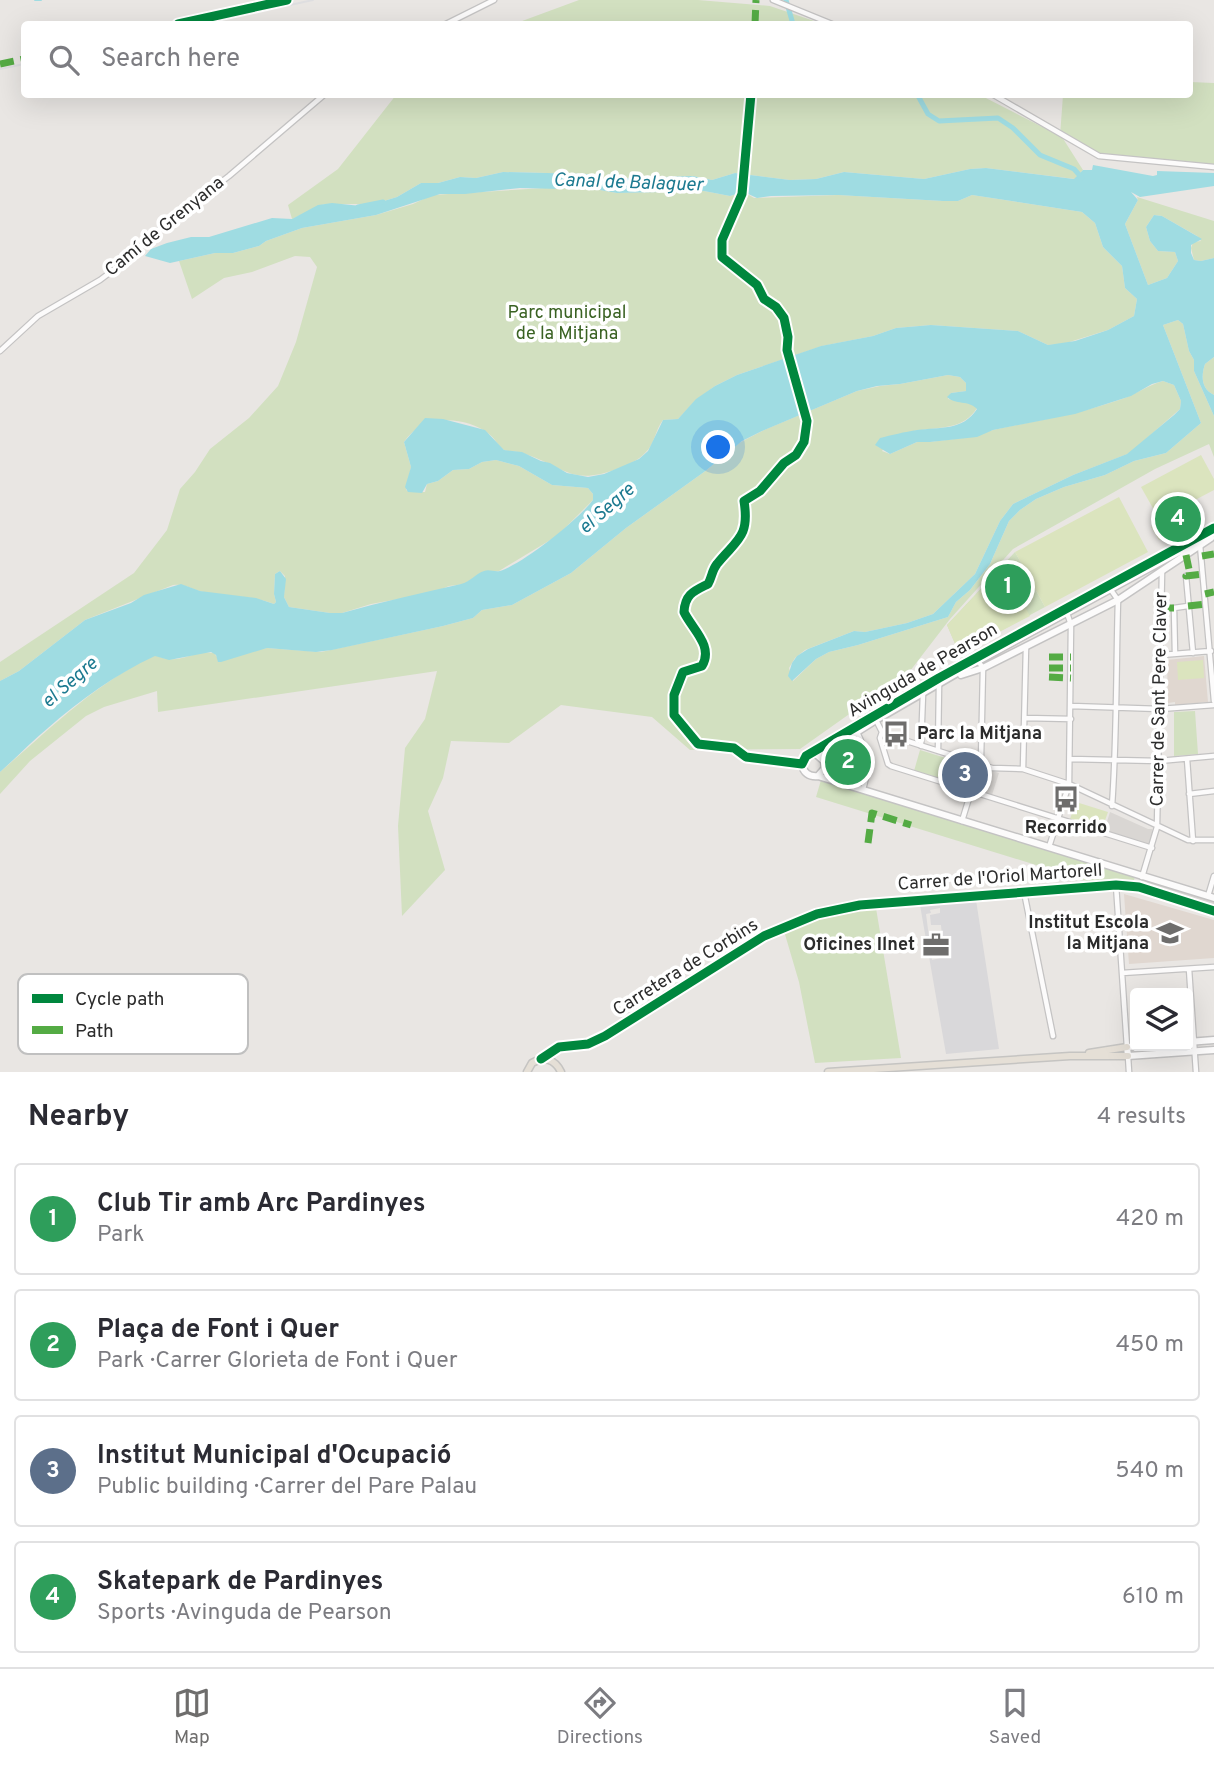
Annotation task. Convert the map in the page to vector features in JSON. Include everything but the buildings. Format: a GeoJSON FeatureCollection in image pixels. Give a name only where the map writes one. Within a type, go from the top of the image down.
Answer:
{"type":"FeatureCollection","features":[{"type":"Feature","properties":{"kind":"main road"},"geometry":{"type":"LineString","coordinates":[[1070,1056],[1127,1047]]}},
{"type":"Feature","properties":{"kind":"main road"},"geometry":{"type":"LineString","coordinates":[[828,1072],[1070,1056],[1128,1056]]}},
{"type":"Feature","properties":{"kind":"main road"},"geometry":{"type":"LineString","coordinates":[[527,1070],[541,1059],[550,1060],[559,1069]]}},
{"type":"Feature","properties":{"kind":"street"},"geometry":{"type":"LineString","coordinates":[[452,21],[495,0]]}},
{"type":"Feature","properties":{"kind":"street"},"geometry":{"type":"LineString","coordinates":[[773,0],[825,21]]}},
{"type":"Feature","properties":{"kind":"street","name":"Camí de Grenyana"},"geometry":{"type":"LineString","coordinates":[[0,351],[38,316],[100,280],[124,262],[161,228],[219,184],[320,98]]}},
{"type":"Feature","properties":{"kind":"street"},"geometry":{"type":"LineString","coordinates":[[999,98],[1099,156],[1214,167]]}},
{"type":"Feature","properties":{"kind":"street"},"geometry":{"type":"LineString","coordinates":[[1071,706],[1160,709],[1214,703],[1211,614],[1200,543],[1214,534]]}},
{"type":"Feature","properties":{"kind":"street","name":"Avinguda de Pearson"},"geometry":{"type":"LineString","coordinates":[[820,756],[857,731],[978,661],[1165,559],[1200,543]]}},
{"type":"Feature","properties":{"kind":"street","name":"Avinguda de Pearson"},"geometry":{"type":"LineString","coordinates":[[949,679],[984,668],[1072,625],[1118,600],[1200,543]]}},
{"type":"Feature","properties":{"kind":"street"},"geometry":{"type":"LineString","coordinates":[[1160,573],[1165,559]]}},
{"type":"Feature","properties":{"kind":"street"},"geometry":{"type":"LineString","coordinates":[[1153,566],[1158,568],[1160,573]]}},
{"type":"Feature","properties":{"kind":"street","name":"Carrer de Sant Pere Claver"},"geometry":{"type":"LineString","coordinates":[[1142,877],[1157,827],[1160,573]]}},
{"type":"Feature","properties":{"kind":"street"},"geometry":{"type":"LineString","coordinates":[[1186,576],[1193,653]]}},
{"type":"Feature","properties":{"kind":"street"},"geometry":{"type":"LineString","coordinates":[[1111,590],[1118,600],[1114,708],[1116,759],[1112,806]]}},
{"type":"Feature","properties":{"kind":"street"},"geometry":{"type":"LineString","coordinates":[[1175,654],[1174,608],[1188,606]]}},
{"type":"Feature","properties":{"kind":"street"},"geometry":{"type":"LineString","coordinates":[[1049,847],[1069,784],[1072,625],[1067,614]]}},
{"type":"Feature","properties":{"kind":"street"},"geometry":{"type":"LineString","coordinates":[[1023,769],[1026,647]]}},
{"type":"Feature","properties":{"kind":"street"},"geometry":{"type":"LineString","coordinates":[[1161,655],[1211,651]]}},
{"type":"Feature","properties":{"kind":"street"},"geometry":{"type":"LineString","coordinates":[[962,821],[980,764],[984,668],[978,661]]}},
{"type":"Feature","properties":{"kind":"street"},"geometry":{"type":"LineString","coordinates":[[938,751],[939,684]]}},
{"type":"Feature","properties":{"kind":"street"},"geometry":{"type":"LineString","coordinates":[[921,746],[923,694]]}},
{"type":"Feature","properties":{"kind":"street"},"geometry":{"type":"LineString","coordinates":[[1025,718],[1071,719]]}},
{"type":"Feature","properties":{"kind":"street"},"geometry":{"type":"LineString","coordinates":[[876,720],[882,732],[921,746],[992,768],[1023,769],[1069,784],[1157,827],[1193,841],[1214,840]]}},
{"type":"Feature","properties":{"kind":"street"},"geometry":{"type":"LineString","coordinates":[[857,731],[868,760],[863,789]]}},
{"type":"Feature","properties":{"kind":"street"},"geometry":{"type":"LineString","coordinates":[[882,732],[880,738],[889,765],[1152,848]]}},
{"type":"Feature","properties":{"kind":"street"},"geometry":{"type":"LineString","coordinates":[[822,775],[825,764],[820,756],[809,755],[802,762],[807,775],[822,775],[1142,877],[1211,897],[1214,876]]}},
{"type":"Feature","properties":{"kind":"street"},"geometry":{"type":"LineString","coordinates":[[1070,759],[1159,761],[1214,756]]}},
{"type":"Feature","properties":{"kind":"street"},"geometry":{"type":"LineString","coordinates":[[1187,759],[1193,841]]}},
{"type":"Feature","properties":{"kind":"street"},"geometry":{"type":"LineString","coordinates":[[1189,794],[1214,791]]}},
{"type":"Feature","properties":{"kind":"street"},"geometry":{"type":"LineString","coordinates":[[1139,887],[1142,877]]}},
{"type":"Feature","properties":{"kind":"street"},"geometry":{"type":"LineString","coordinates":[[1116,885],[1129,1072]]}},
{"type":"Feature","properties":{"kind":"street","name":"Carrer de l'Oriol Martorell"},"geometry":{"type":"LineString","coordinates":[[864,904],[1116,885],[1139,887],[1214,911]]}},
{"type":"Feature","properties":{"kind":"street"},"geometry":{"type":"LineString","coordinates":[[1024,892],[1053,1036]]}},
{"type":"Feature","properties":{"kind":"street","name":"Carretera de Corbins"},"geometry":{"type":"LineString","coordinates":[[541,1059],[565,1046],[588,1044],[605,1036],[764,936],[817,914],[864,904]]}},
{"type":"Feature","properties":{"kind":"street"},"geometry":{"type":"LineString","coordinates":[[1122,973],[1214,967]]}},
{"type":"Feature","properties":{"kind":"street"},"geometry":{"type":"LineString","coordinates":[[1189,969],[1190,988]]}},
{"type":"Feature","properties":{"kind":"street"},"geometry":{"type":"LineString","coordinates":[[1193,1042],[1214,1040]]}},
{"type":"Feature","properties":{"kind":"street"},"geometry":{"type":"LineString","coordinates":[[559,1069],[559,1052],[565,1046]]}},
{"type":"Feature","properties":{"kind":"street"},"geometry":{"type":"LineString","coordinates":[[1193,1047],[1196,1072]]}},
{"type":"Feature","properties":{"kind":"street"},"geometry":{"type":"LineString","coordinates":[[1128,1056],[1214,1050]]}},
{"type":"Feature","properties":{"kind":"shaded area"},"geometry":{"type":"Polygon","coordinates":[[[1204,656],[1208,702],[1175,705],[1175,702],[1168,703],[1167,660],[1204,656]]]}},
{"type":"Feature","properties":{"kind":"shaded area"},"geometry":{"type":"Polygon","coordinates":[[[981,767],[999,773],[992,795],[974,790],[981,767]]]}},
{"type":"Feature","properties":{"kind":"shaded area"},"geometry":{"type":"Polygon","coordinates":[[[1110,812],[1152,829],[1154,834],[1150,846],[1104,831],[1110,812]]]}},
{"type":"Feature","properties":{"kind":"shaded area"},"geometry":{"type":"Polygon","coordinates":[[[1147,881],[1214,902],[1214,909],[1145,888],[1147,881]]]}},
{"type":"Feature","properties":{"kind":"shaded area","name":"Institut Escola la Mitjana"},"geometry":{"type":"Polygon","coordinates":[[[1124,894],[1214,920],[1214,958],[1129,964],[1124,894]]]}},
{"type":"Feature","properties":{"kind":"shaded area"},"geometry":{"type":"Polygon","coordinates":[[[976,900],[999,1049],[946,1054],[920,905],[976,900]],[[940,908],[930,910],[931,913],[926,914],[932,960],[944,957],[941,925],[931,925],[930,915],[940,913],[940,908]]]}},
{"type":"Feature","properties":{"kind":"green space"},"geometry":{"type":"Polygon","coordinates":[[[579,0],[698,0],[770,6],[814,21],[522,21],[579,0]]]}},
{"type":"Feature","properties":{"kind":"green space"},"geometry":{"type":"Polygon","coordinates":[[[1193,82],[1214,83],[1214,165],[1106,155],[1086,150],[1062,137],[1083,170],[1075,179],[986,168],[924,179],[844,172],[816,179],[790,180],[735,173],[712,180],[693,176],[606,179],[587,174],[503,172],[476,178],[460,177],[438,183],[421,183],[397,197],[374,204],[324,204],[292,219],[288,205],[338,169],[394,98],[986,98],[1060,136],[1063,98],[1193,98],[1193,82]]]}},
{"type":"Feature","properties":{"kind":"green space","name":"Parc municipal de la Mitjana"},"geometry":{"type":"Polygon","coordinates":[[[577,186],[617,193],[704,191],[730,196],[744,192],[754,198],[838,195],[958,201],[972,195],[1082,212],[1095,223],[1103,247],[1122,266],[1125,288],[1137,299],[1134,316],[1108,330],[1063,344],[1048,345],[1018,331],[931,325],[896,328],[873,336],[822,346],[737,375],[715,386],[696,400],[678,419],[663,420],[651,445],[639,458],[625,466],[589,476],[569,473],[539,459],[504,450],[489,434],[468,423],[444,420],[432,422],[421,426],[404,442],[411,467],[406,490],[425,492],[427,484],[438,481],[453,470],[469,469],[482,462],[496,460],[519,466],[552,485],[588,488],[593,494],[593,500],[557,536],[499,571],[485,571],[464,584],[342,613],[289,607],[284,597],[285,576],[280,571],[275,574],[274,604],[173,585],[85,620],[19,671],[0,681],[0,662],[134,573],[167,530],[180,489],[210,449],[249,418],[278,386],[296,342],[317,267],[310,257],[295,256],[252,272],[224,278],[192,299],[179,261],[215,253],[233,253],[259,246],[302,228],[376,215],[432,195],[577,186]]]}},
{"type":"Feature","properties":{"kind":"green space"},"geometry":{"type":"Polygon","coordinates":[[[1137,197],[1214,221],[1214,258],[1194,260],[1191,248],[1193,242],[1201,241],[1197,236],[1162,216],[1154,215],[1146,227],[1150,241],[1158,251],[1175,252],[1178,261],[1167,278],[1148,285],[1125,224],[1138,200],[1137,197]]]}},
{"type":"Feature","properties":{"kind":"green space"},"geometry":{"type":"Polygon","coordinates":[[[1178,320],[1183,324],[1189,351],[1194,360],[1194,371],[1214,416],[1214,457],[1209,444],[1155,469],[1013,549],[950,619],[910,671],[800,749],[690,750],[652,717],[561,705],[509,743],[451,741],[443,778],[428,811],[445,870],[402,916],[398,826],[405,748],[425,719],[437,671],[158,712],[157,691],[104,707],[86,716],[30,761],[0,794],[0,772],[93,693],[133,666],[155,655],[179,659],[206,652],[214,653],[217,657],[267,648],[321,652],[443,626],[473,618],[482,610],[512,605],[571,573],[739,443],[857,391],[948,375],[960,377],[966,383],[966,391],[951,393],[948,399],[973,404],[977,408],[972,415],[952,426],[892,436],[882,451],[890,454],[917,442],[970,437],[1088,409],[1125,398],[1163,381],[1174,385],[1181,401],[1180,409],[1130,453],[1073,475],[1013,504],[1000,521],[975,574],[933,614],[907,623],[865,632],[854,631],[805,650],[795,658],[789,668],[793,681],[816,659],[829,652],[948,617],[956,602],[970,590],[990,564],[1009,521],[1020,510],[1036,499],[1064,487],[1105,475],[1134,461],[1166,453],[1201,423],[1163,325],[1178,320]]]}},
{"type":"Feature","properties":{"kind":"green space"},"geometry":{"type":"Polygon","coordinates":[[[1214,357],[1214,395],[1204,386],[1203,373],[1205,364],[1214,357]]]}},
{"type":"Feature","properties":{"kind":"green space"},"geometry":{"type":"Polygon","coordinates":[[[1201,455],[1214,479],[1214,490],[1159,519],[1141,487],[1201,455]]]}},
{"type":"Feature","properties":{"kind":"green space"},"geometry":{"type":"Polygon","coordinates":[[[1119,497],[1148,552],[1045,607],[1015,552],[1119,497]]]}},
{"type":"Feature","properties":{"kind":"green space"},"geometry":{"type":"Polygon","coordinates":[[[1197,502],[1203,511],[1159,540],[1151,527],[1197,502]]]}},
{"type":"Feature","properties":{"kind":"green space"},"geometry":{"type":"Polygon","coordinates":[[[1015,552],[1045,607],[959,653],[947,625],[1015,552]]]}},
{"type":"Feature","properties":{"kind":"green space"},"geometry":{"type":"Polygon","coordinates":[[[1002,567],[1030,616],[959,653],[947,625],[1002,567]]]}},
{"type":"Feature","properties":{"kind":"green space"},"geometry":{"type":"Polygon","coordinates":[[[1203,660],[1204,678],[1178,680],[1177,662],[1203,660]]]}},
{"type":"Feature","properties":{"kind":"green space"},"geometry":{"type":"Polygon","coordinates":[[[1195,711],[1198,754],[1174,756],[1174,712],[1195,711]]]}},
{"type":"Feature","properties":{"kind":"green space"},"geometry":{"type":"Polygon","coordinates":[[[854,739],[859,742],[864,757],[864,777],[860,776],[858,782],[833,775],[831,772],[830,753],[854,739]]]}},
{"type":"Feature","properties":{"kind":"green space"},"geometry":{"type":"Polygon","coordinates":[[[920,750],[949,759],[942,780],[914,771],[920,750]]]}},
{"type":"Feature","properties":{"kind":"green space"},"geometry":{"type":"Polygon","coordinates":[[[821,780],[1135,877],[1133,883],[1094,883],[816,797],[821,780]]]}},
{"type":"Feature","properties":{"kind":"green space"},"geometry":{"type":"Polygon","coordinates":[[[1076,802],[1108,812],[1102,829],[1070,819],[1076,802]]]}},
{"type":"Feature","properties":{"kind":"green space"},"geometry":{"type":"Polygon","coordinates":[[[876,908],[901,1058],[815,1063],[799,982],[784,931],[829,914],[876,908]]]}},
{"type":"Feature","properties":{"kind":"water","name":"el Segre"},"geometry":{"type":"Polygon","coordinates":[[[1093,165],[1153,176],[1157,175],[1157,171],[1214,173],[1214,186],[1140,197],[1131,192],[1138,200],[1125,224],[1148,285],[1167,278],[1178,261],[1175,252],[1158,251],[1150,241],[1146,227],[1154,215],[1162,216],[1202,239],[1191,245],[1194,260],[1214,258],[1214,357],[1205,364],[1203,378],[1204,386],[1214,395],[1214,416],[1194,371],[1194,360],[1189,351],[1183,324],[1178,320],[1163,325],[1201,423],[1166,453],[1134,461],[1105,475],[1064,487],[1036,499],[1020,510],[1009,521],[990,564],[970,590],[956,602],[948,617],[829,652],[816,659],[792,681],[788,676],[797,656],[808,649],[854,631],[865,632],[907,623],[933,614],[975,574],[1000,521],[1013,504],[1073,475],[1127,454],[1180,409],[1181,401],[1174,385],[1163,381],[1131,396],[1075,414],[993,430],[977,437],[917,442],[890,454],[875,445],[880,438],[917,430],[950,427],[971,416],[977,409],[974,406],[947,397],[951,393],[966,391],[966,383],[960,377],[948,375],[857,391],[742,441],[571,573],[512,605],[482,610],[473,618],[443,626],[332,650],[316,652],[267,648],[221,662],[218,662],[216,655],[211,652],[169,660],[155,656],[112,679],[86,698],[42,733],[0,772],[0,681],[19,671],[85,620],[131,603],[144,595],[181,584],[200,591],[256,598],[274,604],[275,574],[280,571],[286,579],[284,597],[289,607],[342,613],[461,584],[484,571],[500,571],[510,567],[549,540],[593,500],[593,494],[588,488],[552,485],[519,466],[496,460],[482,462],[469,469],[453,470],[438,481],[427,484],[422,493],[408,492],[405,487],[411,467],[404,442],[425,418],[443,419],[485,430],[504,450],[522,452],[567,473],[588,477],[604,474],[639,459],[648,451],[663,420],[678,419],[696,399],[715,386],[737,375],[821,346],[873,336],[896,328],[931,325],[1018,331],[1048,345],[1075,341],[1108,330],[1134,316],[1137,299],[1125,288],[1122,266],[1103,247],[1095,223],[1082,212],[972,195],[958,201],[943,201],[838,195],[757,198],[744,192],[730,196],[704,191],[617,193],[577,186],[560,189],[520,188],[440,194],[376,215],[302,228],[259,246],[233,253],[215,253],[170,263],[145,256],[151,249],[191,237],[209,237],[272,218],[292,219],[318,205],[374,204],[397,197],[421,183],[438,183],[460,177],[476,178],[503,172],[587,174],[606,179],[693,176],[712,180],[735,173],[790,180],[816,179],[844,172],[924,179],[986,168],[1074,179],[1083,170],[1092,170],[1093,165]]]}},
{"type":"Feature","properties":{"kind":"waterway"},"geometry":{"type":"LineString","coordinates":[[35,0],[41,0]]}},
{"type":"Feature","properties":{"kind":"waterway"},"geometry":{"type":"LineString","coordinates":[[786,0],[792,21]]}},
{"type":"Feature","properties":{"kind":"waterway"},"geometry":{"type":"LineString","coordinates":[[919,98],[928,114],[939,121],[998,118],[1013,128],[1040,155],[1074,169],[1082,178]]}},
{"type":"Feature","properties":{"kind":"waterway","name":"Canal de Balaguer"},"geometry":{"type":"LineString","coordinates":[[358,207],[383,202]]}},
{"type":"Feature","properties":{"kind":"railway"},"geometry":{"type":"LineString","coordinates":[[216,21],[313,0]]}},
{"type":"Feature","properties":{"kind":"railway"},"geometry":{"type":"LineString","coordinates":[[0,69],[21,65]]}},
{"type":"Feature","properties":{"kind":"marked path"},"geometry":{"type":"LineString","coordinates":[[755,21],[756,0]]}},
{"type":"Feature","properties":{"kind":"marked path"},"geometry":{"type":"LineString","coordinates":[[0,64],[21,60]]}},
{"type":"Feature","properties":{"kind":"marked path"},"geometry":{"type":"LineString","coordinates":[[1202,556],[1214,554]]}},
{"type":"Feature","properties":{"kind":"marked path"},"geometry":{"type":"LineString","coordinates":[[1186,555],[1189,569],[1186,576],[1204,574]]}},
{"type":"Feature","properties":{"kind":"marked path"},"geometry":{"type":"LineString","coordinates":[[1205,594],[1214,592]]}},
{"type":"Feature","properties":{"kind":"marked path"},"geometry":{"type":"LineString","coordinates":[[1188,606],[1206,604]]}},
{"type":"Feature","properties":{"kind":"marked path"},"geometry":{"type":"LineString","coordinates":[[1162,608],[1174,608]]}},
{"type":"Feature","properties":{"kind":"marked path"},"geometry":{"type":"LineString","coordinates":[[1049,657],[1071,657]]}},
{"type":"Feature","properties":{"kind":"marked path"},"geometry":{"type":"LineString","coordinates":[[1049,668],[1071,668]]}},
{"type":"Feature","properties":{"kind":"marked path"},"geometry":{"type":"LineString","coordinates":[[1049,677],[1071,678]]}},
{"type":"Feature","properties":{"kind":"marked path"},"geometry":{"type":"LineString","coordinates":[[868,843],[872,813],[911,825]]}},
{"type":"Feature","properties":{"kind":"cycle path"},"geometry":{"type":"LineString","coordinates":[[192,21],[287,0]]}},
{"type":"Feature","properties":{"kind":"cycle path"},"geometry":{"type":"LineString","coordinates":[[751,98],[742,194],[722,240],[722,257],[757,285],[764,299],[776,307],[784,318],[788,337],[787,350],[807,421],[804,442],[796,455],[784,463],[760,491],[744,501],[745,523],[740,537],[715,566],[708,584],[695,591],[686,601],[684,612],[704,645],[705,659],[702,666],[683,672],[674,695],[674,715],[698,744],[734,748],[746,757],[802,764],[806,756],[939,678],[1214,528]]}},
{"type":"Feature","properties":{"kind":"cycle path"},"geometry":{"type":"LineString","coordinates":[[541,1059],[559,1047],[588,1044],[605,1036],[764,936],[817,914],[860,905],[1116,885],[1139,887],[1214,911]]}},
{"type":"Feature","properties":{"kind":"place","name":"Skatepark de Pardinyes"},"geometry":{"type":"Point","coordinates":[1178,519]}},
{"type":"Feature","properties":{"kind":"place","name":"Club Tir amb Arc Pardinyes"},"geometry":{"type":"Point","coordinates":[1008,587]}},
{"type":"Feature","properties":{"kind":"place","name":"Parc la Mitjana"},"geometry":{"type":"Point","coordinates":[896,734]}},
{"type":"Feature","properties":{"kind":"place","name":"Plaça de Font i Quer"},"geometry":{"type":"Point","coordinates":[848,762]}},
{"type":"Feature","properties":{"kind":"place","name":"Institut Municipal d'Ocupació"},"geometry":{"type":"Point","coordinates":[965,775]}},
{"type":"Feature","properties":{"kind":"place","name":"Recorrido"},"geometry":{"type":"Point","coordinates":[1066,799]}},
{"type":"Feature","properties":{"kind":"place","name":"Institut Escola la Mitjana"},"geometry":{"type":"Point","coordinates":[1170,933]}},
{"type":"Feature","properties":{"kind":"place","name":"Oficines Ilnet"},"geometry":{"type":"Point","coordinates":[936,945]}}]}
